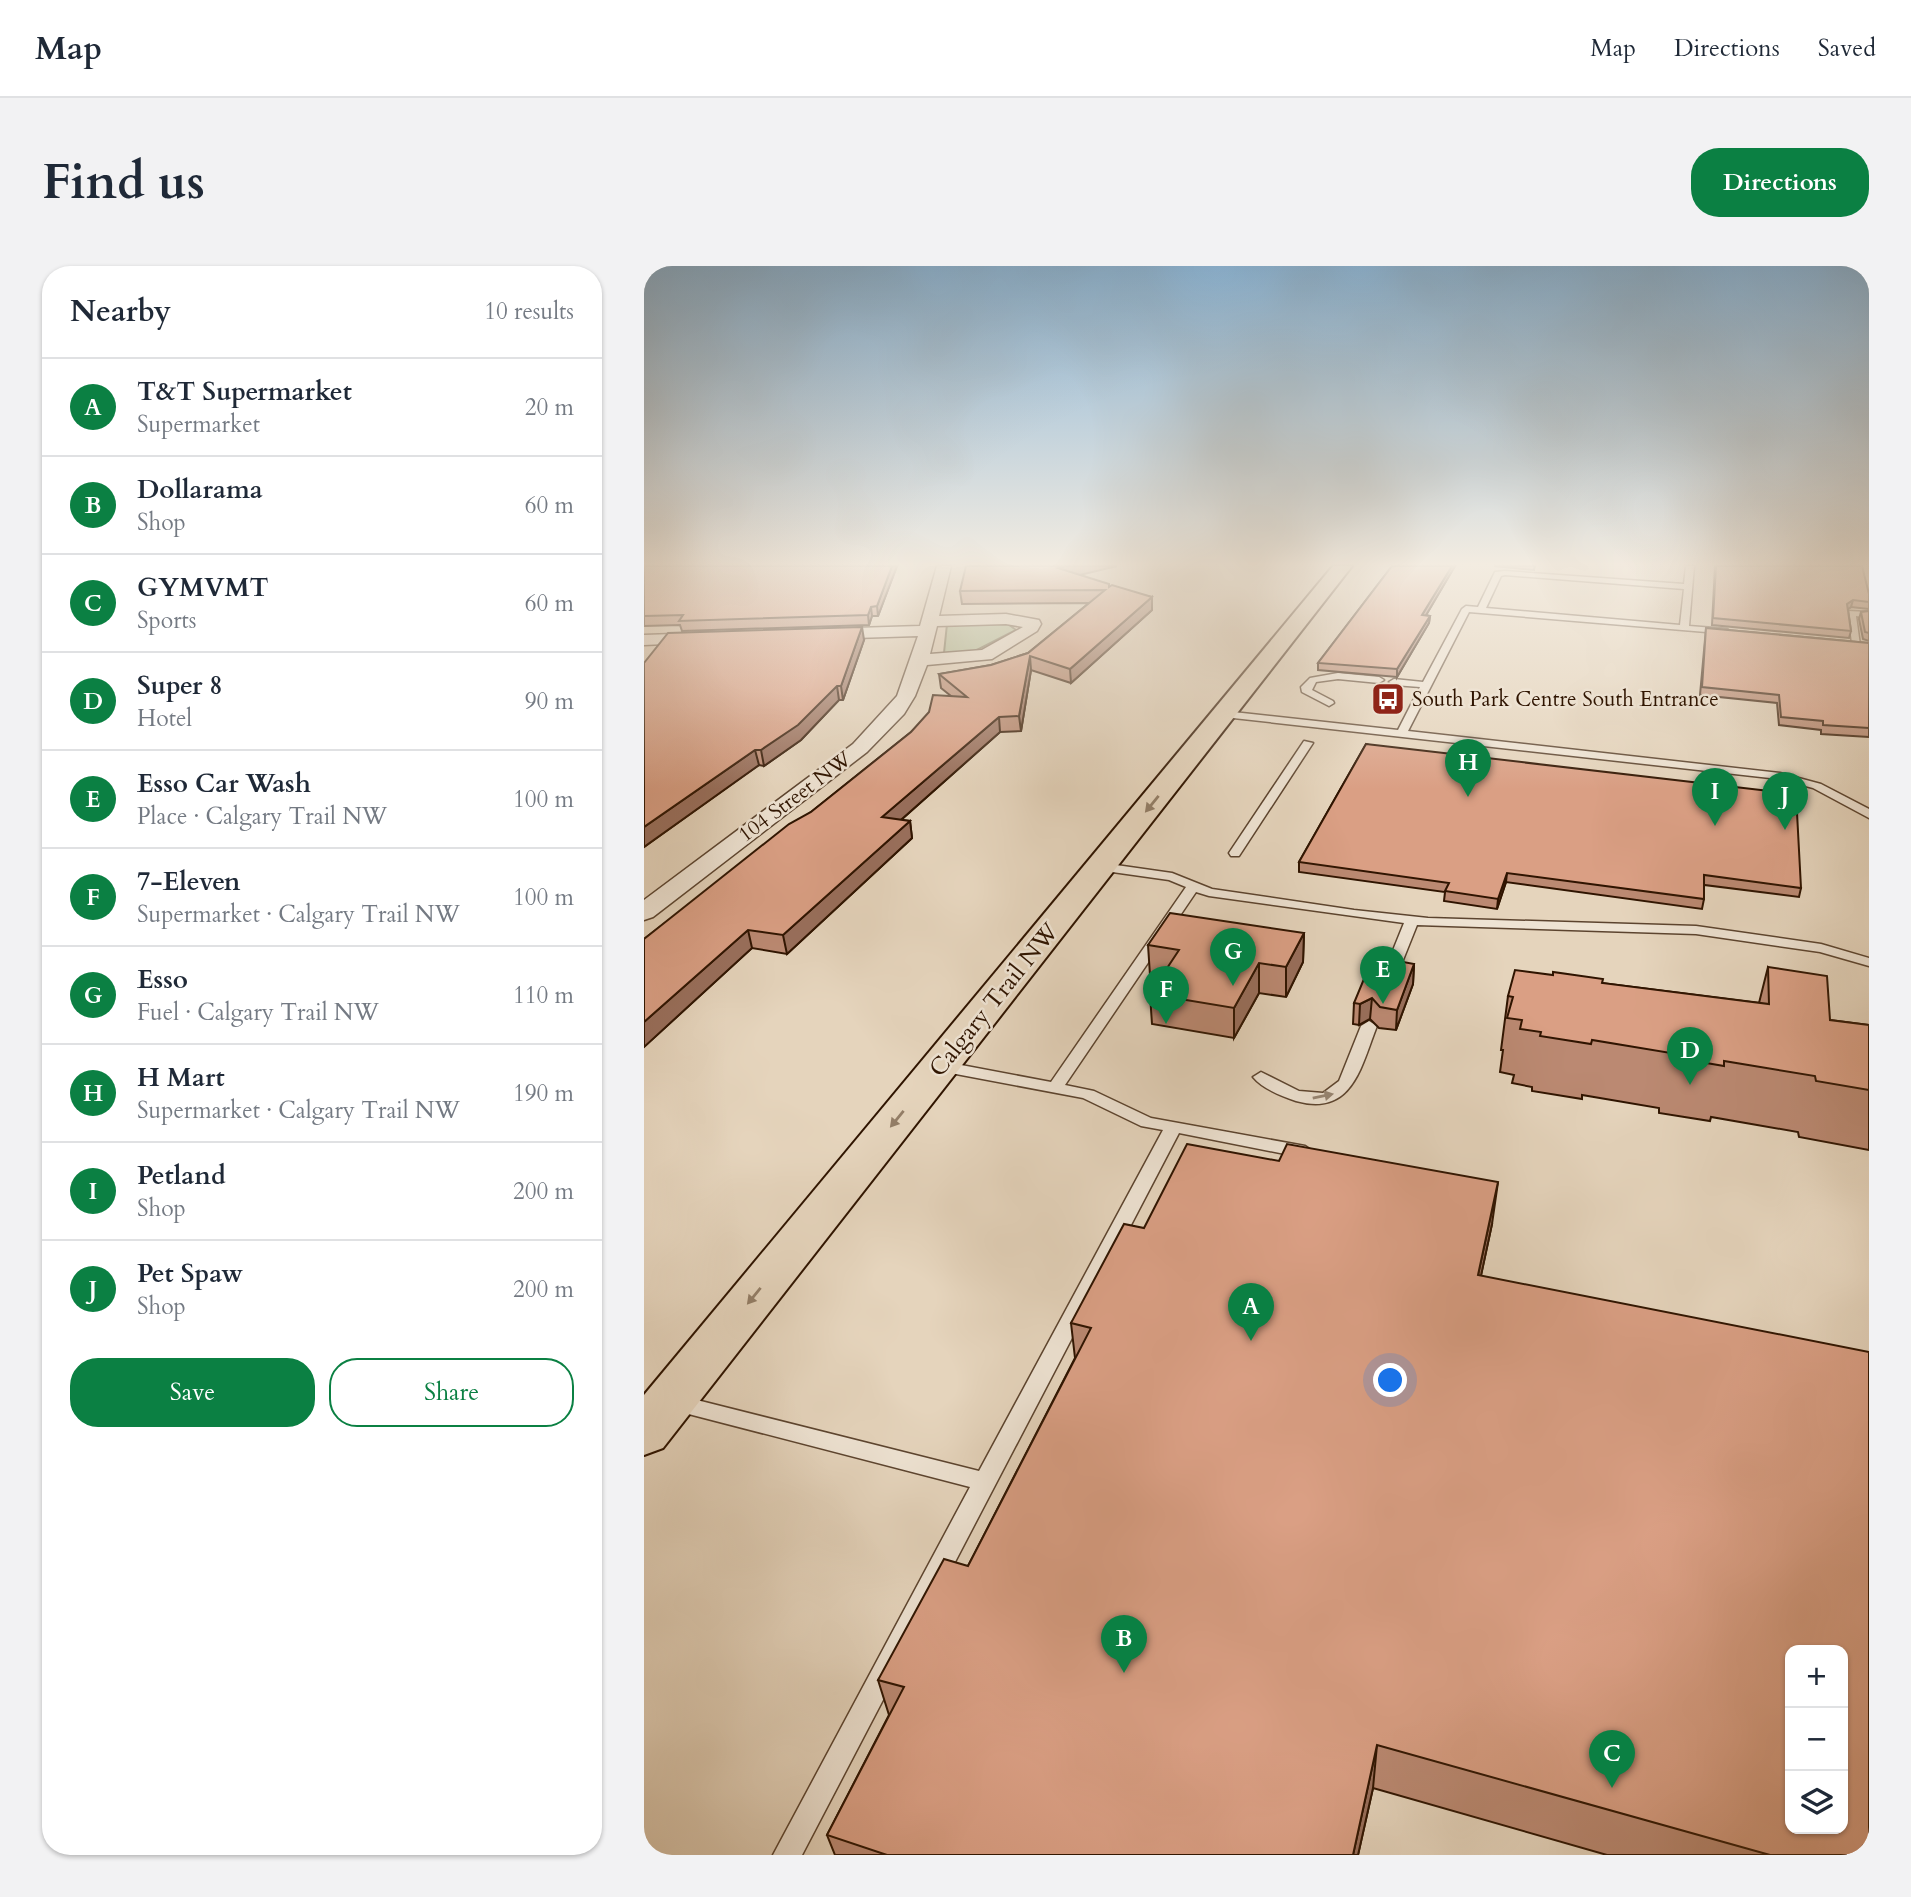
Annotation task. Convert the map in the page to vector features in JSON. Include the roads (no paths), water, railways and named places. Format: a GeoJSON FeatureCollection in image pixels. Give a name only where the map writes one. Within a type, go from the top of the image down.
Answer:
{"type":"FeatureCollection","features":[{"type":"Feature","properties":{"kind":"highway","name":"Calgary Trail NW"},"geometry":{"type":"LineString","coordinates":[[657,1417],[1283,640]]}},
{"type":"Feature","properties":{"kind":"street","name":"104 Street NW"},"geometry":{"type":"LineString","coordinates":[[644,912],[875,734],[906,696],[925,640]]}},
{"type":"Feature","properties":{"kind":"street"},"geometry":{"type":"LineString","coordinates":[[920,660],[986,655],[1013,640]]}},
{"type":"Feature","properties":{"kind":"lane"},"geometry":{"type":"LineString","coordinates":[[1401,734],[1450,640]]}},
{"type":"Feature","properties":{"kind":"lane"},"geometry":{"type":"LineString","coordinates":[[1844,642],[1869,645]]}},
{"type":"Feature","properties":{"kind":"lane"},"geometry":{"type":"LineString","coordinates":[[1329,703],[1307,692],[1306,687],[1313,680],[1338,676],[1379,680]]}},
{"type":"Feature","properties":{"kind":"lane"},"geometry":{"type":"LineString","coordinates":[[1394,682],[1427,685]]}},
{"type":"Feature","properties":{"kind":"lane"},"geometry":{"type":"LineString","coordinates":[[1224,714],[1780,776],[1817,786],[1869,814]]}},
{"type":"Feature","properties":{"kind":"lane"},"geometry":{"type":"LineString","coordinates":[[1236,853],[1308,743]]}},
{"type":"Feature","properties":{"kind":"lane"},"geometry":{"type":"LineString","coordinates":[[1102,867],[1172,877],[1193,887],[1222,894],[1412,920],[1696,930],[1821,948],[1869,962]]}},
{"type":"Feature","properties":{"kind":"lane"},"geometry":{"type":"LineString","coordinates":[[1055,1088],[1193,887]]}},
{"type":"Feature","properties":{"kind":"lane"},"geometry":{"type":"LineString","coordinates":[[1388,980],[1412,920]]}},
{"type":"Feature","properties":{"kind":"lane"},"geometry":{"type":"LineString","coordinates":[[1261,1077],[1290,1095],[1315,1100],[1329,1097],[1341,1090],[1346,1083],[1369,1026]]}},
{"type":"Feature","properties":{"kind":"lane"},"geometry":{"type":"LineString","coordinates":[[940,1066],[1088,1094],[1147,1122],[1323,1155]]}},
{"type":"Feature","properties":{"kind":"lane"},"geometry":{"type":"LineString","coordinates":[[787,1855],[983,1481],[1173,1128]]}},
{"type":"Feature","properties":{"kind":"lane"},"geometry":{"type":"LineString","coordinates":[[657,1417],[983,1481]]}},
{"type":"Feature","properties":{"kind":"place","name":"South Park Centre South Entrance"},"geometry":{"type":"Point","coordinates":[1388,699]}},
{"type":"Feature","properties":{"kind":"place","name":"H Mart"},"geometry":{"type":"Point","coordinates":[1468,797]}},
{"type":"Feature","properties":{"kind":"place","name":"Petland"},"geometry":{"type":"Point","coordinates":[1715,826]}},
{"type":"Feature","properties":{"kind":"place","name":"Pet Spaw"},"geometry":{"type":"Point","coordinates":[1785,830]}},
{"type":"Feature","properties":{"kind":"place","name":"Esso"},"geometry":{"type":"Point","coordinates":[1233,986]}},
{"type":"Feature","properties":{"kind":"place","name":"Esso Car Wash"},"geometry":{"type":"Point","coordinates":[1383,1004]}},
{"type":"Feature","properties":{"kind":"place","name":"7-Eleven"},"geometry":{"type":"Point","coordinates":[1166,1024]}},
{"type":"Feature","properties":{"kind":"place","name":"Super 8"},"geometry":{"type":"Point","coordinates":[1690,1085]}},
{"type":"Feature","properties":{"kind":"place","name":"T&T Supermarket"},"geometry":{"type":"Point","coordinates":[1251,1341]}},
{"type":"Feature","properties":{"kind":"place","name":"Dollarama"},"geometry":{"type":"Point","coordinates":[1124,1673]}},
{"type":"Feature","properties":{"kind":"place","name":"GYMVMT"},"geometry":{"type":"Point","coordinates":[1612,1788]}}]}
